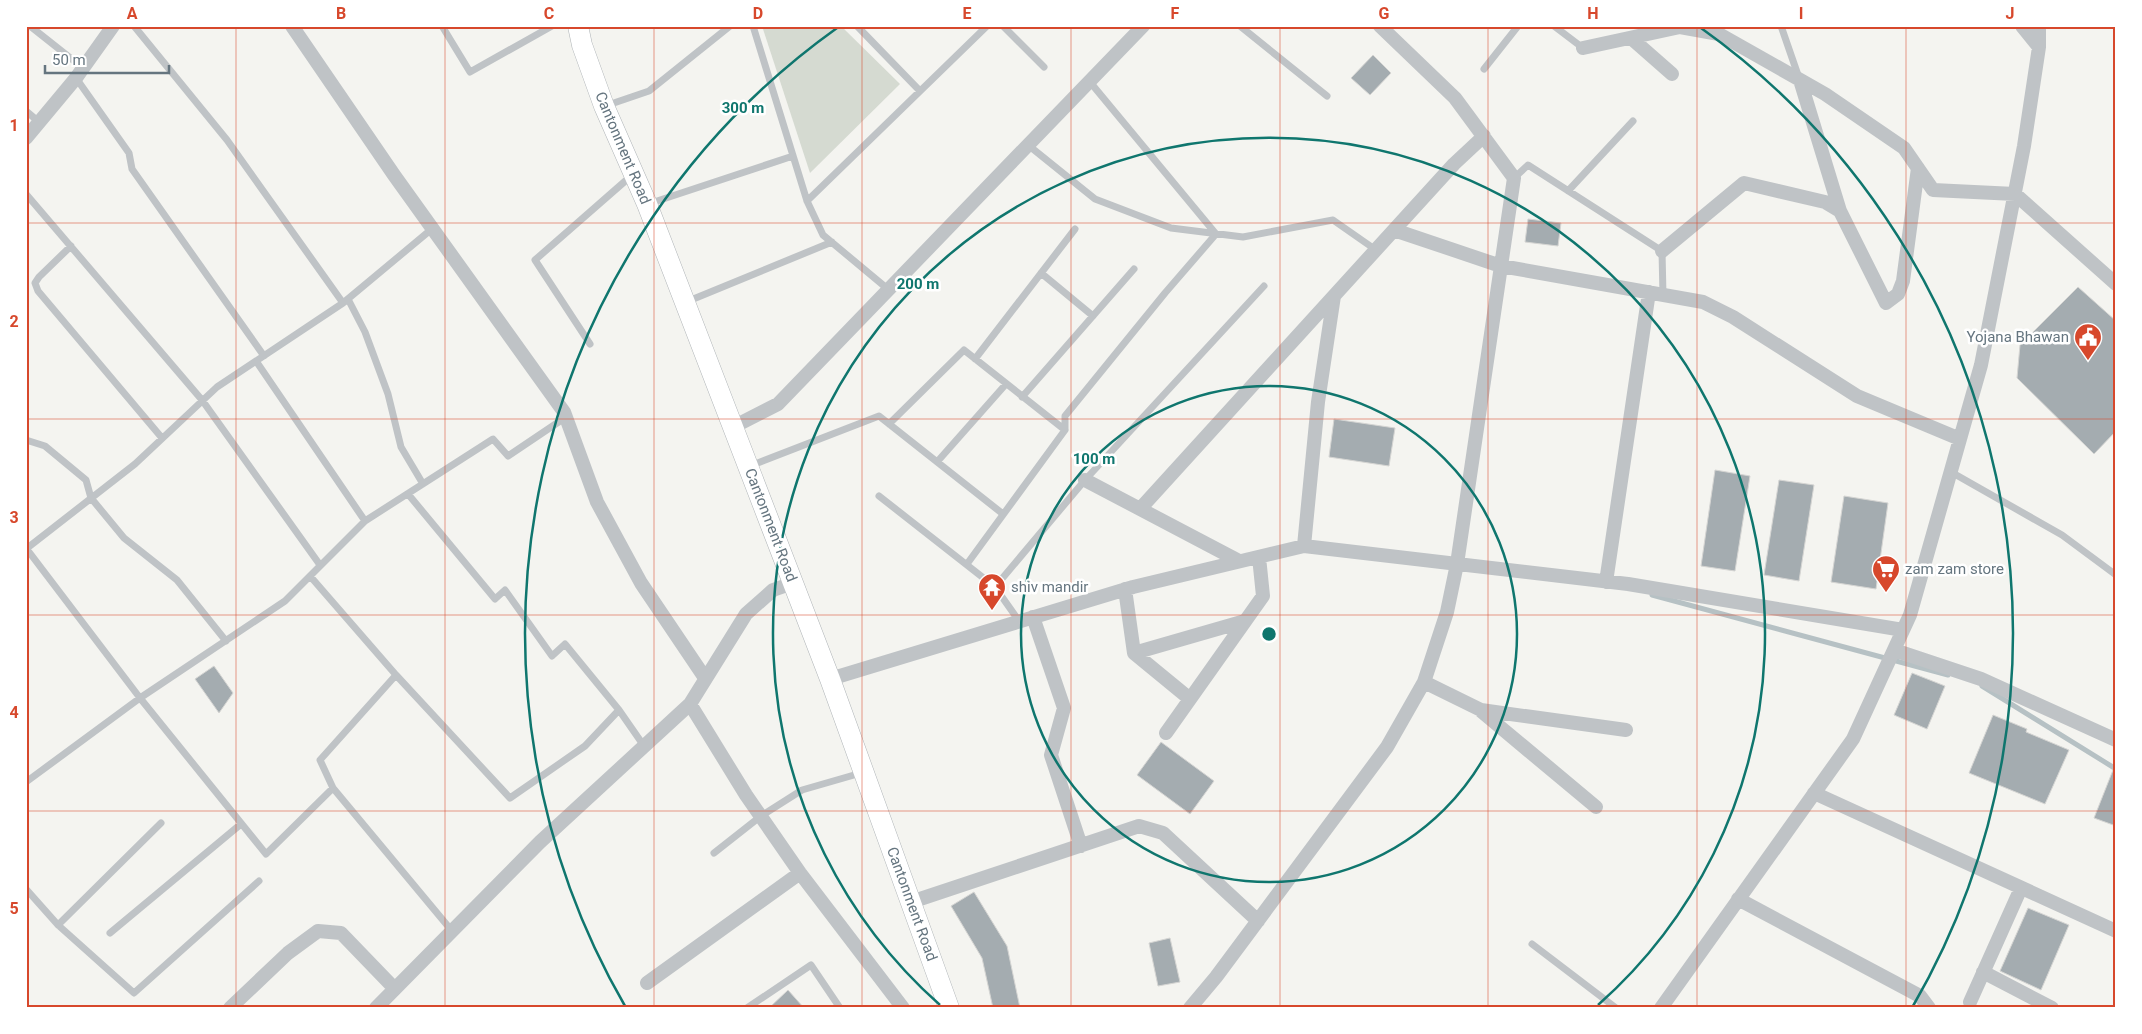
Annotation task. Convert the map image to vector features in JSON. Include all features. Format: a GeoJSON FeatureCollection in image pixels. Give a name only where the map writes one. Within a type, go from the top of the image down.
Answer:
{"type":"FeatureCollection","features":[{"type":"Feature","properties":{"kind":"street"},"geometry":{"type":"LineString","coordinates":[[26,138],[80,73],[113,26]]}},
{"type":"Feature","properties":{"kind":"street"},"geometry":{"type":"LineString","coordinates":[[292,26],[432,228],[566,416],[597,502],[641,582],[705,678]]}},
{"type":"Feature","properties":{"kind":"street","name":"Cantonment Road"},"geometry":{"type":"LineString","coordinates":[[570,26],[580,36],[604,106],[647,204],[686,302],[830,679],[950,1008]]}},
{"type":"Feature","properties":{"kind":"street"},"geometry":{"type":"LineString","coordinates":[[733,426],[778,404],[1143,26]]}},
{"type":"Feature","properties":{"kind":"street"},"geometry":{"type":"LineString","coordinates":[[1190,1008],[1216,977],[1387,747],[1424,682],[1447,612],[1457,564],[1514,178],[1455,98],[1380,26]]}},
{"type":"Feature","properties":{"kind":"street"},"geometry":{"type":"LineString","coordinates":[[2022,26],[2038,47]]}},
{"type":"Feature","properties":{"kind":"street"},"geometry":{"type":"LineString","coordinates":[[1660,1008],[1853,739],[1910,615],[1982,365],[2024,146],[2038,47],[2039,26]]}},
{"type":"Feature","properties":{"kind":"street"},"geometry":{"type":"LineString","coordinates":[[1583,48],[1676,27],[1720,30],[1825,94],[1904,148],[1933,190],[2015,194],[2116,284]]}},
{"type":"Feature","properties":{"kind":"street"},"geometry":{"type":"LineString","coordinates":[[1631,38],[1672,74]]}},
{"type":"Feature","properties":{"kind":"street"},"geometry":{"type":"LineString","coordinates":[[1800,80],[1840,211],[1886,302],[1898,294],[1903,281],[1918,168]]}},
{"type":"Feature","properties":{"kind":"street"},"geometry":{"type":"LineString","coordinates":[[1140,509],[1454,164],[1484,136]]}},
{"type":"Feature","properties":{"kind":"street"},"geometry":{"type":"LineString","coordinates":[[1662,251],[1744,183],[1825,202],[1840,211]]}},
{"type":"Feature","properties":{"kind":"street"},"geometry":{"type":"LineString","coordinates":[[1394,230],[1501,266],[1703,302],[1733,317],[1857,396],[1960,439]]}},
{"type":"Feature","properties":{"kind":"street"},"geometry":{"type":"LineString","coordinates":[[1606,582],[1656,294]]}},
{"type":"Feature","properties":{"kind":"street"},"geometry":{"type":"LineString","coordinates":[[1304,546],[1318,402],[1334,296]]}},
{"type":"Feature","properties":{"kind":"street"},"geometry":{"type":"LineString","coordinates":[[1085,480],[1240,561]]}},
{"type":"Feature","properties":{"kind":"street"},"geometry":{"type":"LineString","coordinates":[[830,679],[1125,589],[1304,546],[1606,582],[1903,630]]}},
{"type":"Feature","properties":{"kind":"street"},"geometry":{"type":"LineString","coordinates":[[1166,733],[1263,596],[1259,557]]}},
{"type":"Feature","properties":{"kind":"street"},"geometry":{"type":"LineString","coordinates":[[376,1008],[540,842],[690,704],[746,614],[773,590],[793,583]]}},
{"type":"Feature","properties":{"kind":"street"},"geometry":{"type":"LineString","coordinates":[[1125,589],[1134,653],[1190,699]]}},
{"type":"Feature","properties":{"kind":"street"},"geometry":{"type":"LineString","coordinates":[[1026,619],[1064,708],[1051,755],[1080,846]]}},
{"type":"Feature","properties":{"kind":"street"},"geometry":{"type":"LineString","coordinates":[[1134,653],[1245,621]]}},
{"type":"Feature","properties":{"kind":"street"},"geometry":{"type":"LineString","coordinates":[[1894,650],[1981,679],[2116,740]]}},
{"type":"Feature","properties":{"kind":"street"},"geometry":{"type":"LineString","coordinates":[[1424,682],[1481,710],[1596,807]]}},
{"type":"Feature","properties":{"kind":"street"},"geometry":{"type":"LineString","coordinates":[[690,704],[761,816],[800,873],[903,1008]]}},
{"type":"Feature","properties":{"kind":"street"},"geometry":{"type":"LineString","coordinates":[[1481,710],[1626,730]]}},
{"type":"Feature","properties":{"kind":"street"},"geometry":{"type":"LineString","coordinates":[[1814,794],[2116,931]]}},
{"type":"Feature","properties":{"kind":"street"},"geometry":{"type":"LineString","coordinates":[[911,902],[1139,826],[1163,833],[1258,921]]}},
{"type":"Feature","properties":{"kind":"street"},"geometry":{"type":"LineString","coordinates":[[646,983],[800,873]]}},
{"type":"Feature","properties":{"kind":"street"},"geometry":{"type":"LineString","coordinates":[[1970,1002],[2022,888]]}},
{"type":"Feature","properties":{"kind":"street"},"geometry":{"type":"LineString","coordinates":[[1738,899],[1920,996],[1929,1008]]}},
{"type":"Feature","properties":{"kind":"street"},"geometry":{"type":"LineString","coordinates":[[230,1008],[288,953],[318,931],[341,933],[395,989]]}},
{"type":"Feature","properties":{"kind":"street"},"geometry":{"type":"LineString","coordinates":[[1983,972],[2052,1008]]}},
{"type":"Feature","properties":{"kind":"lane"},"geometry":{"type":"LineString","coordinates":[[30,26],[80,73],[128,153],[132,169],[264,356]]}},
{"type":"Feature","properties":{"kind":"lane"},"geometry":{"type":"LineString","coordinates":[[134,26],[227,140],[366,332],[388,394],[401,447],[423,484]]}},
{"type":"Feature","properties":{"kind":"lane"},"geometry":{"type":"LineString","coordinates":[[442,26],[470,72],[552,26]]}},
{"type":"Feature","properties":{"kind":"lane"},"geometry":{"type":"LineString","coordinates":[[604,106],[649,91],[730,26]]}},
{"type":"Feature","properties":{"kind":"lane"},"geometry":{"type":"LineString","coordinates":[[753,26],[807,201],[823,235],[889,290]]}},
{"type":"Feature","properties":{"kind":"lane"},"geometry":{"type":"LineString","coordinates":[[857,26],[920,91]]}},
{"type":"Feature","properties":{"kind":"lane"},"geometry":{"type":"LineString","coordinates":[[807,201],[987,26]]}},
{"type":"Feature","properties":{"kind":"lane"},"geometry":{"type":"LineString","coordinates":[[1002,26],[1044,67]]}},
{"type":"Feature","properties":{"kind":"lane"},"geometry":{"type":"LineString","coordinates":[[1240,26],[1327,96]]}},
{"type":"Feature","properties":{"kind":"lane"},"geometry":{"type":"LineString","coordinates":[[1484,69],[1518,26]]}},
{"type":"Feature","properties":{"kind":"lane"},"geometry":{"type":"LineString","coordinates":[[1554,26],[1583,48]]}},
{"type":"Feature","properties":{"kind":"lane"},"geometry":{"type":"LineString","coordinates":[[1781,26],[1800,80]]}},
{"type":"Feature","properties":{"kind":"lane"},"geometry":{"type":"LineString","coordinates":[[1090,82],[1216,234]]}},
{"type":"Feature","properties":{"kind":"lane"},"geometry":{"type":"LineString","coordinates":[[26,111],[39,122]]}},
{"type":"Feature","properties":{"kind":"lane"},"geometry":{"type":"LineString","coordinates":[[1568,191],[1633,121]]}},
{"type":"Feature","properties":{"kind":"lane"},"geometry":{"type":"LineString","coordinates":[[1028,145],[1095,199],[1171,228],[1243,238],[1333,220],[1376,250]]}},
{"type":"Feature","properties":{"kind":"lane"},"geometry":{"type":"LineString","coordinates":[[647,204],[793,156]]}},
{"type":"Feature","properties":{"kind":"lane"},"geometry":{"type":"LineString","coordinates":[[1514,178],[1528,165],[1662,251],[1656,294]]}},
{"type":"Feature","properties":{"kind":"lane"},"geometry":{"type":"LineString","coordinates":[[590,344],[535,260],[633,174]]}},
{"type":"Feature","properties":{"kind":"lane"},"geometry":{"type":"LineString","coordinates":[[26,194],[202,400],[320,565]]}},
{"type":"Feature","properties":{"kind":"lane"},"geometry":{"type":"LineString","coordinates":[[333,788],[266,854],[140,698],[26,548],[135,464],[217,387],[345,301],[432,228]]}},
{"type":"Feature","properties":{"kind":"lane"},"geometry":{"type":"LineString","coordinates":[[975,359],[1075,228]]}},
{"type":"Feature","properties":{"kind":"lane"},"geometry":{"type":"LineString","coordinates":[[967,564],[1065,430],[1065,416],[1165,293],[1216,234]]}},
{"type":"Feature","properties":{"kind":"lane"},"geometry":{"type":"LineString","coordinates":[[686,302],[832,242]]}},
{"type":"Feature","properties":{"kind":"lane"},"geometry":{"type":"LineString","coordinates":[[71,246],[39,277],[35,283],[38,291],[162,438]]}},
{"type":"Feature","properties":{"kind":"lane"},"geometry":{"type":"LineString","coordinates":[[1022,397],[1134,269]]}},
{"type":"Feature","properties":{"kind":"lane"},"geometry":{"type":"LineString","coordinates":[[1041,273],[1093,316]]}},
{"type":"Feature","properties":{"kind":"lane"},"geometry":{"type":"LineString","coordinates":[[995,587],[1085,480],[1264,286]]}},
{"type":"Feature","properties":{"kind":"lane"},"geometry":{"type":"LineString","coordinates":[[889,424],[964,350],[1065,430]]}},
{"type":"Feature","properties":{"kind":"lane"},"geometry":{"type":"LineString","coordinates":[[256,361],[365,521]]}},
{"type":"Feature","properties":{"kind":"lane"},"geometry":{"type":"LineString","coordinates":[[937,462],[1006,384]]}},
{"type":"Feature","properties":{"kind":"lane"},"geometry":{"type":"LineString","coordinates":[[26,782],[140,698],[285,601],[365,521],[493,439],[508,456],[566,416]]}},
{"type":"Feature","properties":{"kind":"lane"},"geometry":{"type":"LineString","coordinates":[[748,466],[879,416],[1004,514]]}},
{"type":"Feature","properties":{"kind":"lane"},"geometry":{"type":"LineString","coordinates":[[26,440],[45,446],[86,480],[91,498],[124,538],[177,580],[226,640]]}},
{"type":"Feature","properties":{"kind":"lane"},"geometry":{"type":"LineString","coordinates":[[1951,472],[2062,535],[2116,575]]}},
{"type":"Feature","properties":{"kind":"lane"},"geometry":{"type":"LineString","coordinates":[[408,494],[495,599],[504,590],[552,656],[564,644],[619,710],[644,746]]}},
{"type":"Feature","properties":{"kind":"lane"},"geometry":{"type":"LineString","coordinates":[[880,496],[995,587],[1026,619]]}},
{"type":"Feature","properties":{"kind":"lane"},"geometry":{"type":"LineString","coordinates":[[310,576],[396,675],[510,798],[585,746],[619,710]]}},
{"type":"Feature","properties":{"kind":"lane"},"geometry":{"type":"LineString","coordinates":[[396,675],[320,760],[333,788],[452,931]]}},
{"type":"Feature","properties":{"kind":"lane"},"geometry":{"type":"LineString","coordinates":[[714,853],[761,816],[802,790],[864,772]]}},
{"type":"Feature","properties":{"kind":"lane"},"geometry":{"type":"LineString","coordinates":[[58,924],[161,823]]}},
{"type":"Feature","properties":{"kind":"lane"},"geometry":{"type":"LineString","coordinates":[[110,933],[241,824]]}},
{"type":"Feature","properties":{"kind":"lane"},"geometry":{"type":"LineString","coordinates":[[26,889],[58,924],[134,993],[259,881]]}},
{"type":"Feature","properties":{"kind":"lane"},"geometry":{"type":"LineString","coordinates":[[1532,944],[1616,1008]]}},
{"type":"Feature","properties":{"kind":"lane"},"geometry":{"type":"LineString","coordinates":[[747,1008],[811,965],[840,1008]]}},
{"type":"Feature","properties":{"kind":"shaded area"},"geometry":{"type":"Polygon","coordinates":[[[762,26],[841,26],[900,84],[810,173],[762,26]]]}},
{"type":"Feature","properties":{"kind":"building"},"geometry":{"type":"Polygon","coordinates":[[[1373,55],[1391,73],[1370,95],[1351,78],[1373,55]]]}},
{"type":"Feature","properties":{"kind":"building"},"geometry":{"type":"Polygon","coordinates":[[[1528,219],[1561,223],[1558,246],[1525,242],[1528,219]]]}},
{"type":"Feature","properties":{"kind":"building"},"geometry":{"type":"Polygon","coordinates":[[[2078,287],[2116,321],[2116,431],[2094,454],[2017,378],[2020,345],[2078,287]]]}},
{"type":"Feature","properties":{"kind":"building"},"geometry":{"type":"Polygon","coordinates":[[[1334,419],[1395,428],[1389,466],[1329,457],[1334,419]]]}},
{"type":"Feature","properties":{"kind":"building"},"geometry":{"type":"Polygon","coordinates":[[[1715,470],[1750,476],[1735,571],[1701,566],[1715,470]]]}},
{"type":"Feature","properties":{"kind":"building"},"geometry":{"type":"Polygon","coordinates":[[[1779,480],[1814,485],[1799,581],[1764,575],[1779,480]]]}},
{"type":"Feature","properties":{"kind":"building"},"geometry":{"type":"Polygon","coordinates":[[[1844,496],[1888,503],[1876,589],[1831,582],[1844,496]]]}},
{"type":"Feature","properties":{"kind":"building"},"geometry":{"type":"Polygon","coordinates":[[[214,666],[233,693],[219,713],[195,679],[214,666]]]}},
{"type":"Feature","properties":{"kind":"building"},"geometry":{"type":"Polygon","coordinates":[[[1912,673],[1945,686],[1927,729],[1894,715],[1912,673]]]}},
{"type":"Feature","properties":{"kind":"building"},"geometry":{"type":"Polygon","coordinates":[[[1993,715],[2027,729],[2026,732],[2069,750],[2045,804],[1969,773],[1993,715]]]}},
{"type":"Feature","properties":{"kind":"building"},"geometry":{"type":"Polygon","coordinates":[[[1161,742],[1214,781],[1190,814],[1137,775],[1161,742]]]}},
{"type":"Feature","properties":{"kind":"building"},"geometry":{"type":"Polygon","coordinates":[[[2116,765],[2116,826],[2094,818],[2116,765]]]}},
{"type":"Feature","properties":{"kind":"building"},"geometry":{"type":"Polygon","coordinates":[[[974,892],[1007,946],[1020,1008],[993,1008],[982,958],[951,906],[974,892]]]}},
{"type":"Feature","properties":{"kind":"building"},"geometry":{"type":"Polygon","coordinates":[[[2028,908],[2069,925],[2041,990],[2000,971],[2028,908]]]}},
{"type":"Feature","properties":{"kind":"building"},"geometry":{"type":"Polygon","coordinates":[[[1170,938],[1180,982],[1158,986],[1149,943],[1170,938]]]}},
{"type":"Feature","properties":{"kind":"building"},"geometry":{"type":"Polygon","coordinates":[[[788,990],[804,1008],[769,1008],[788,990]]]}},
{"type":"Feature","properties":{"kind":"waterway"},"geometry":{"type":"LineString","coordinates":[[1652,595],[1948,675]]}},
{"type":"Feature","properties":{"kind":"waterway"},"geometry":{"type":"LineString","coordinates":[[1982,686],[2116,769]]}},
{"type":"Feature","properties":{"kind":"place","name":"Yojana Bhawan"},"geometry":{"type":"Point","coordinates":[2088,361]}},
{"type":"Feature","properties":{"kind":"place","name":"zam zam store"},"geometry":{"type":"Point","coordinates":[1886,593]}},
{"type":"Feature","properties":{"kind":"place","name":"shiv mandir"},"geometry":{"type":"Point","coordinates":[992,611]}}]}
